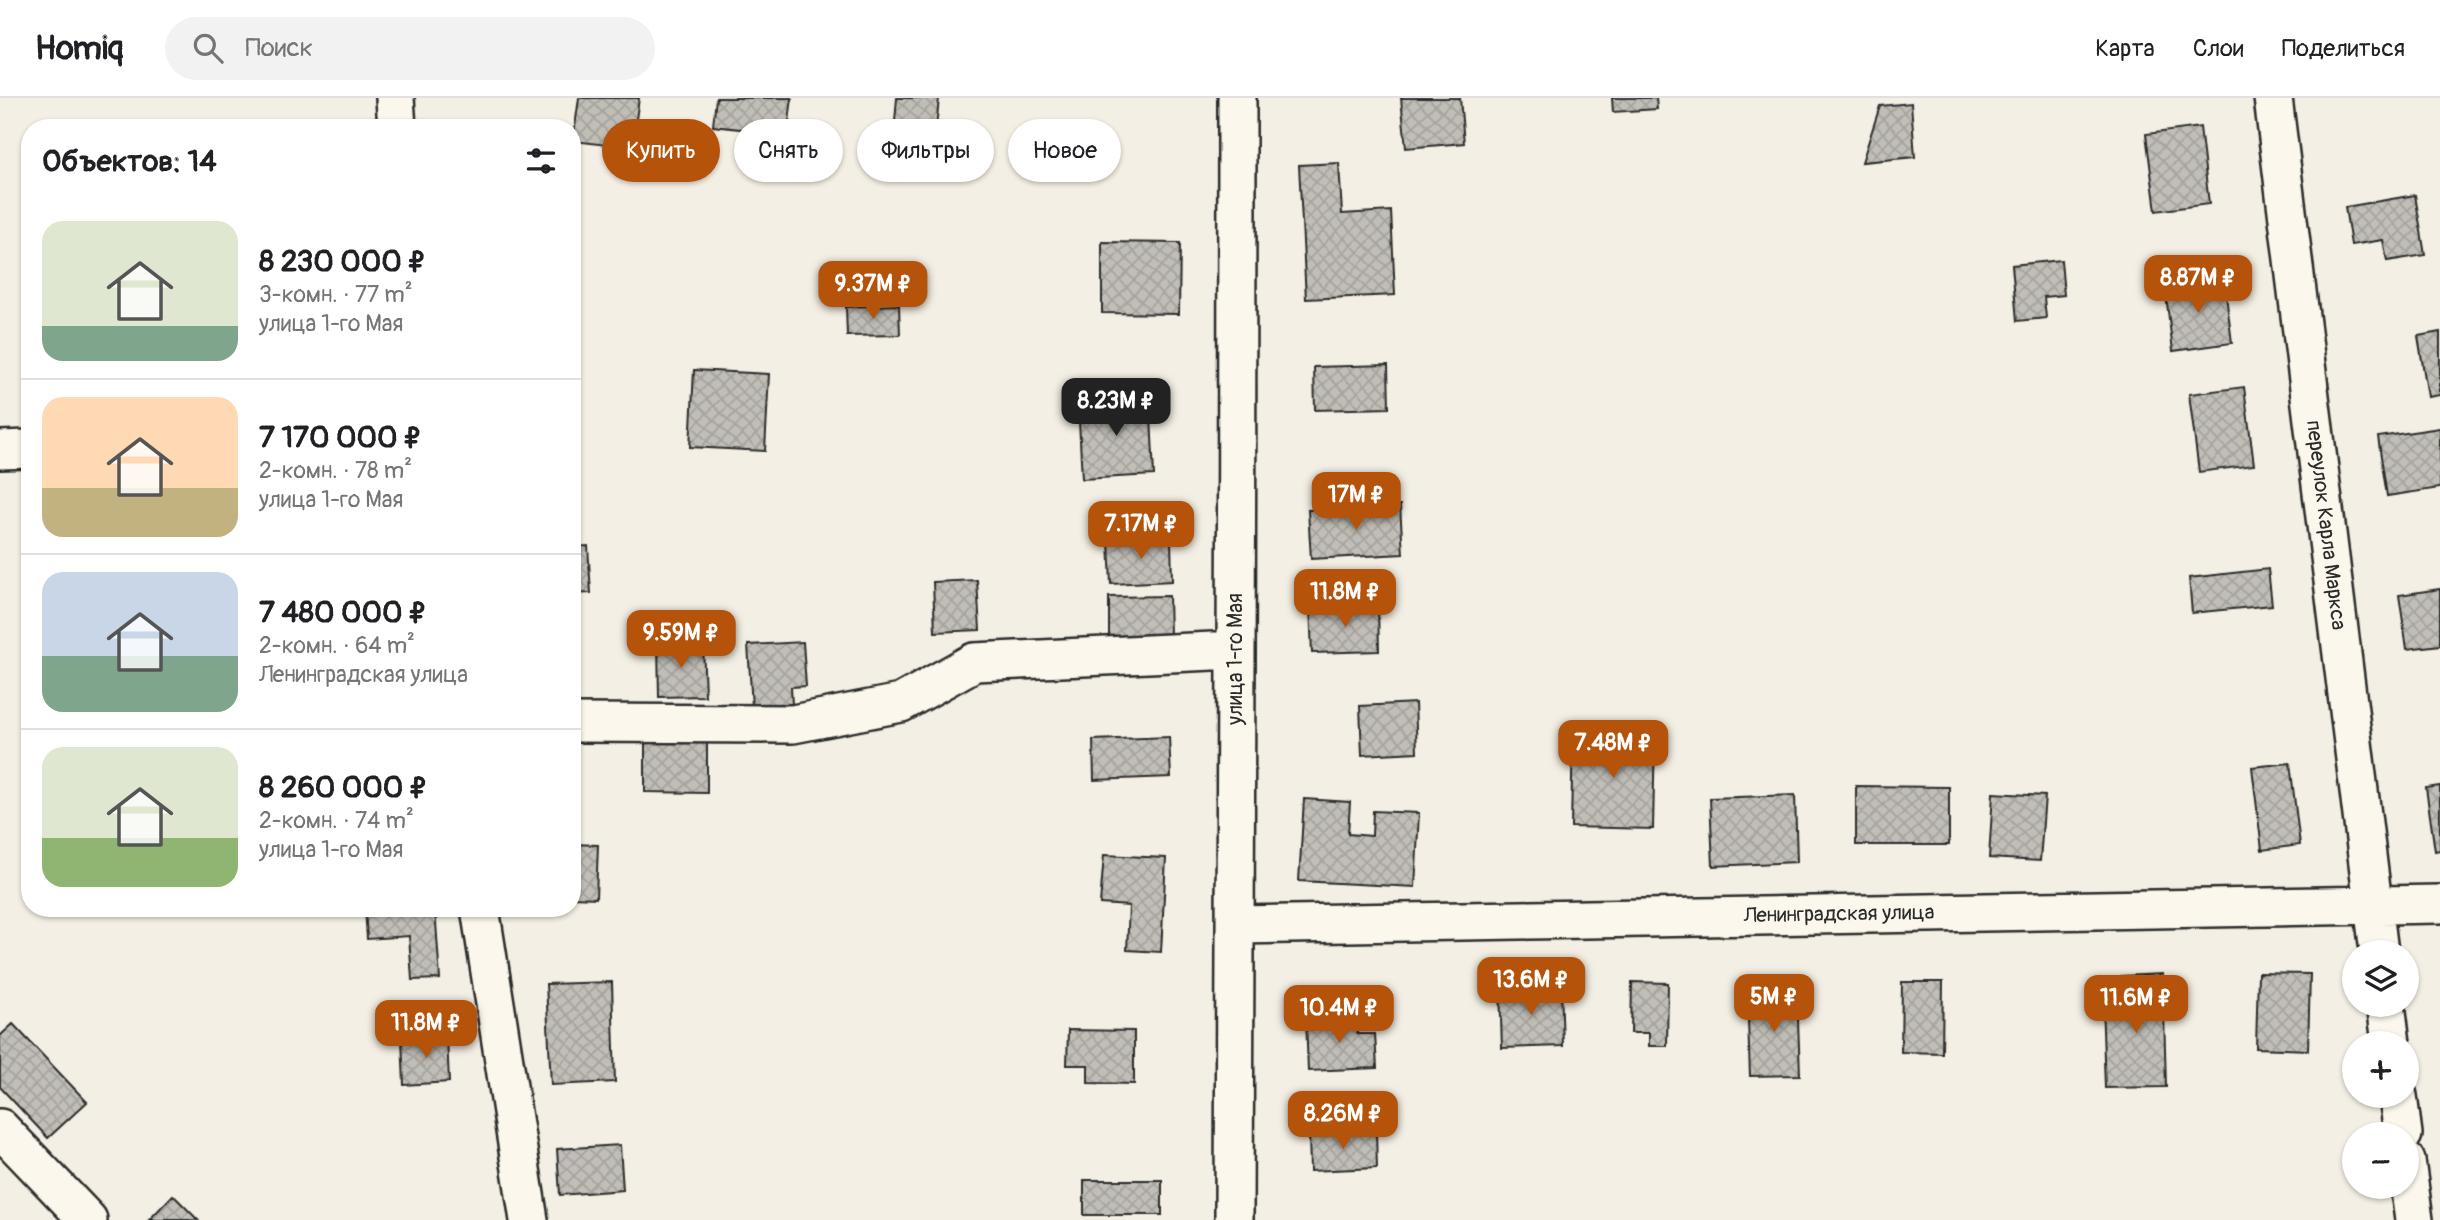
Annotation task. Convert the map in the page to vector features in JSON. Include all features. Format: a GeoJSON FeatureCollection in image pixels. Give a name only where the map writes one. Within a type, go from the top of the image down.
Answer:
{"type":"FeatureCollection","features":[{"type":"Feature","properties":{"kind":"street"},"geometry":{"type":"LineString","coordinates":[[395,98],[396,119]]}},
{"type":"Feature","properties":{"kind":"street","name":"улица 1-го Мая"},"geometry":{"type":"LineString","coordinates":[[1234,1220],[1237,925],[1237,98]]}},
{"type":"Feature","properties":{"kind":"street","name":"переулок Карла Маркса"},"geometry":{"type":"LineString","coordinates":[[2273,98],[2377,940]]}},
{"type":"Feature","properties":{"kind":"street"},"geometry":{"type":"LineString","coordinates":[[0,450],[21,449]]}},
{"type":"Feature","properties":{"kind":"street"},"geometry":{"type":"LineString","coordinates":[[581,723],[793,724],[901,703],[974,663],[1235,650]]}},
{"type":"Feature","properties":{"kind":"street","name":"Ленинградская улица"},"geometry":{"type":"LineString","coordinates":[[1237,925],[2440,904]]}},
{"type":"Feature","properties":{"kind":"street"},"geometry":{"type":"LineString","coordinates":[[481,917],[529,1220]]}},
{"type":"Feature","properties":{"kind":"street"},"geometry":{"type":"LineString","coordinates":[[0,1128],[88,1220]]}},
{"type":"Feature","properties":{"kind":"street"},"geometry":{"type":"LineString","coordinates":[[2411,1199],[2414,1220]]}},
{"type":"Feature","properties":{"kind":"building"},"geometry":{"type":"Polygon","coordinates":[[[579,98],[639,98],[636,119],[602,119],[602,144],[581,142],[581,119],[576,119],[579,98]]]}},
{"type":"Feature","properties":{"kind":"building"},"geometry":{"type":"Polygon","coordinates":[[[716,98],[792,98],[789,119],[734,119],[734,128],[720,127],[720,119],[714,119],[716,98]]]}},
{"type":"Feature","properties":{"kind":"building"},"geometry":{"type":"Polygon","coordinates":[[[897,98],[939,98],[937,119],[895,119],[897,98]]]}},
{"type":"Feature","properties":{"kind":"building"},"geometry":{"type":"Polygon","coordinates":[[[1401,98],[1460,98],[1464,143],[1406,148],[1401,98]]]}},
{"type":"Feature","properties":{"kind":"building"},"geometry":{"type":"Polygon","coordinates":[[[1612,98],[1656,98],[1657,109],[1613,112],[1612,98]]]}},
{"type":"Feature","properties":{"kind":"building"},"geometry":{"type":"Polygon","coordinates":[[[1911,103],[1915,157],[1862,162],[1880,106],[1911,103]]]}},
{"type":"Feature","properties":{"kind":"building"},"geometry":{"type":"Polygon","coordinates":[[[2200,127],[2209,204],[2156,211],[2146,134],[2200,127]]]}},
{"type":"Feature","properties":{"kind":"building"},"geometry":{"type":"Polygon","coordinates":[[[1339,163],[1342,214],[1391,211],[1395,295],[1306,299],[1299,165],[1339,163]]]}},
{"type":"Feature","properties":{"kind":"building"},"geometry":{"type":"Polygon","coordinates":[[[2415,195],[2425,255],[2387,261],[2383,240],[2351,245],[2345,207],[2415,195]]]}},
{"type":"Feature","properties":{"kind":"building"},"geometry":{"type":"Polygon","coordinates":[[[1102,242],[1180,243],[1179,314],[1102,313],[1102,242]]]}},
{"type":"Feature","properties":{"kind":"building"},"geometry":{"type":"Polygon","coordinates":[[[2061,260],[2064,295],[2044,297],[2046,318],[2017,321],[2012,265],[2061,260]]]}},
{"type":"Feature","properties":{"kind":"building"},"geometry":{"type":"Polygon","coordinates":[[[2224,279],[2232,343],[2173,351],[2165,287],[2224,279]]]}},
{"type":"Feature","properties":{"kind":"building"},"geometry":{"type":"Polygon","coordinates":[[[899,305],[900,335],[847,336],[846,307],[899,305]]]}},
{"type":"Feature","properties":{"kind":"building"},"geometry":{"type":"Polygon","coordinates":[[[2440,332],[2440,395],[2428,397],[2418,336],[2440,332]]]}},
{"type":"Feature","properties":{"kind":"building"},"geometry":{"type":"Polygon","coordinates":[[[1388,365],[1389,408],[1315,410],[1314,367],[1388,365]]]}},
{"type":"Feature","properties":{"kind":"building"},"geometry":{"type":"Polygon","coordinates":[[[694,370],[769,374],[765,451],[690,447],[694,370]]]}},
{"type":"Feature","properties":{"kind":"building"},"geometry":{"type":"Polygon","coordinates":[[[2244,387],[2254,465],[2199,472],[2189,394],[2244,387]]]}},
{"type":"Feature","properties":{"kind":"building"},"geometry":{"type":"Polygon","coordinates":[[[1150,398],[1154,475],[1082,479],[1078,402],[1150,398]]]}},
{"type":"Feature","properties":{"kind":"building"},"geometry":{"type":"Polygon","coordinates":[[[2440,428],[2440,488],[2387,496],[2378,437],[2440,428]]]}},
{"type":"Feature","properties":{"kind":"building"},"geometry":{"type":"Polygon","coordinates":[[[1400,505],[1403,554],[1311,559],[1308,510],[1400,505]]]}},
{"type":"Feature","properties":{"kind":"building"},"geometry":{"type":"Polygon","coordinates":[[[1171,539],[1172,581],[1111,584],[1109,542],[1171,539]]]}},
{"type":"Feature","properties":{"kind":"building"},"geometry":{"type":"Polygon","coordinates":[[[581,546],[588,546],[591,593],[581,594],[581,546]]]}},
{"type":"Feature","properties":{"kind":"building"},"geometry":{"type":"Polygon","coordinates":[[[2268,569],[2272,605],[2192,613],[2189,578],[2268,569]]]}},
{"type":"Feature","properties":{"kind":"building"},"geometry":{"type":"Polygon","coordinates":[[[977,580],[980,630],[935,632],[933,582],[977,580]]]}},
{"type":"Feature","properties":{"kind":"building"},"geometry":{"type":"Polygon","coordinates":[[[2440,589],[2440,645],[2407,649],[2399,595],[2440,589]]]}},
{"type":"Feature","properties":{"kind":"building"},"geometry":{"type":"Polygon","coordinates":[[[1169,596],[1170,636],[1109,637],[1109,597],[1169,596]]]}},
{"type":"Feature","properties":{"kind":"building"},"geometry":{"type":"Polygon","coordinates":[[[1378,605],[1379,651],[1312,653],[1310,608],[1378,605]]]}},
{"type":"Feature","properties":{"kind":"building"},"geometry":{"type":"Polygon","coordinates":[[[703,642],[705,696],[659,697],[658,643],[703,642]]]}},
{"type":"Feature","properties":{"kind":"building"},"geometry":{"type":"Polygon","coordinates":[[[803,642],[806,686],[791,687],[792,705],[752,707],[748,645],[803,642]]]}},
{"type":"Feature","properties":{"kind":"building"},"geometry":{"type":"Polygon","coordinates":[[[1415,703],[1417,752],[1362,755],[1360,706],[1415,703]]]}},
{"type":"Feature","properties":{"kind":"building"},"geometry":{"type":"Polygon","coordinates":[[[1573,731],[1655,732],[1653,829],[1571,827],[1573,731]]]}},
{"type":"Feature","properties":{"kind":"building"},"geometry":{"type":"Polygon","coordinates":[[[1169,737],[1171,777],[1094,780],[1093,740],[1169,737]]]}},
{"type":"Feature","properties":{"kind":"building"},"geometry":{"type":"Polygon","coordinates":[[[645,741],[707,741],[707,793],[645,792],[645,741]]]}},
{"type":"Feature","properties":{"kind":"building"},"geometry":{"type":"Polygon","coordinates":[[[2290,763],[2300,845],[2262,850],[2252,767],[2290,763]]]}},
{"type":"Feature","properties":{"kind":"building"},"geometry":{"type":"Polygon","coordinates":[[[1856,786],[1949,787],[1949,845],[1856,845],[1856,786]]]}},
{"type":"Feature","properties":{"kind":"building"},"geometry":{"type":"Polygon","coordinates":[[[2440,786],[2440,850],[2435,851],[2426,788],[2440,786]]]}},
{"type":"Feature","properties":{"kind":"building"},"geometry":{"type":"Polygon","coordinates":[[[1993,793],[2045,796],[2040,861],[1989,858],[1993,793]]]}},
{"type":"Feature","properties":{"kind":"building"},"geometry":{"type":"Polygon","coordinates":[[[1795,795],[1797,862],[1713,866],[1710,798],[1795,795]]]}},
{"type":"Feature","properties":{"kind":"building"},"geometry":{"type":"Polygon","coordinates":[[[1304,799],[1350,802],[1348,834],[1372,836],[1373,811],[1419,813],[1415,887],[1299,881],[1304,799]]]}},
{"type":"Feature","properties":{"kind":"building"},"geometry":{"type":"Polygon","coordinates":[[[581,844],[598,845],[596,898],[581,897],[581,844]]]}},
{"type":"Feature","properties":{"kind":"building"},"geometry":{"type":"Polygon","coordinates":[[[1104,855],[1166,858],[1161,952],[1127,950],[1129,906],[1100,904],[1104,855]]]}},
{"type":"Feature","properties":{"kind":"building"},"geometry":{"type":"Polygon","coordinates":[[[366,917],[436,917],[440,979],[412,980],[409,936],[367,939],[366,917]]]}},
{"type":"Feature","properties":{"kind":"building"},"geometry":{"type":"Polygon","coordinates":[[[2258,973],[2310,974],[2308,1050],[2256,1048],[2258,973]]]}},
{"type":"Feature","properties":{"kind":"building"},"geometry":{"type":"Polygon","coordinates":[[[2163,974],[2166,1087],[2105,1088],[2102,1002],[2122,1002],[2121,976],[2163,974]]]}},
{"type":"Feature","properties":{"kind":"building"},"geometry":{"type":"Polygon","coordinates":[[[612,982],[615,1082],[551,1085],[546,984],[612,982]]]}},
{"type":"Feature","properties":{"kind":"building"},"geometry":{"type":"Polygon","coordinates":[[[1632,982],[1668,983],[1667,1046],[1649,1046],[1649,1033],[1631,1033],[1632,982]]]}},
{"type":"Feature","properties":{"kind":"building"},"geometry":{"type":"Polygon","coordinates":[[[1902,982],[1943,982],[1942,1053],[1901,1052],[1902,982]]]}},
{"type":"Feature","properties":{"kind":"building"},"geometry":{"type":"Polygon","coordinates":[[[1561,986],[1563,1046],[1502,1048],[1500,988],[1561,986]]]}},
{"type":"Feature","properties":{"kind":"building"},"geometry":{"type":"Polygon","coordinates":[[[1797,992],[1800,1075],[1750,1076],[1747,993],[1797,992]]]}},
{"type":"Feature","properties":{"kind":"building"},"geometry":{"type":"Polygon","coordinates":[[[1356,1015],[1357,1034],[1375,1034],[1377,1068],[1308,1071],[1306,1018],[1356,1015]]]}},
{"type":"Feature","properties":{"kind":"building"},"geometry":{"type":"Polygon","coordinates":[[[13,1024],[87,1102],[48,1138],[0,1087],[0,1036],[13,1024]]]}},
{"type":"Feature","properties":{"kind":"building"},"geometry":{"type":"Polygon","coordinates":[[[1068,1030],[1134,1031],[1134,1084],[1088,1083],[1088,1065],[1067,1065],[1068,1030]]]}},
{"type":"Feature","properties":{"kind":"building"},"geometry":{"type":"Polygon","coordinates":[[[447,1036],[449,1082],[404,1085],[402,1039],[447,1036]]]}},
{"type":"Feature","properties":{"kind":"building"},"geometry":{"type":"Polygon","coordinates":[[[1376,1131],[1377,1168],[1310,1171],[1309,1133],[1376,1131]]]}},
{"type":"Feature","properties":{"kind":"building"},"geometry":{"type":"Polygon","coordinates":[[[620,1145],[623,1190],[560,1195],[557,1149],[620,1145]]]}},
{"type":"Feature","properties":{"kind":"building"},"geometry":{"type":"Polygon","coordinates":[[[1084,1180],[1162,1180],[1162,1215],[1084,1215],[1084,1180]]]}},
{"type":"Feature","properties":{"kind":"building"},"geometry":{"type":"Polygon","coordinates":[[[173,1195],[198,1220],[149,1220],[173,1195]]]}}]}
